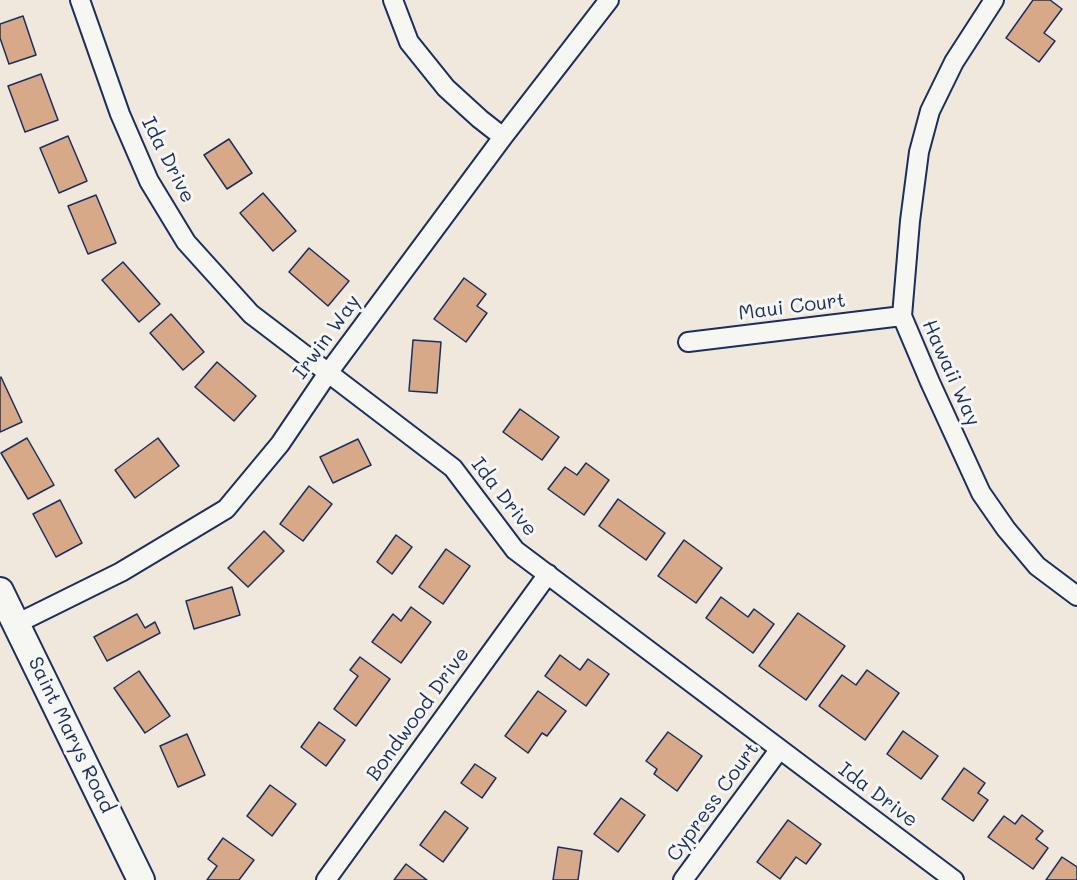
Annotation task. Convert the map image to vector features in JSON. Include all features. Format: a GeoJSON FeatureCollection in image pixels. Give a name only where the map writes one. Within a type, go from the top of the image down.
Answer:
{"type":"FeatureCollection","features":[{"type":"Feature","properties":{"kind":"main road","name":"Saint Marys Road"},"geometry":{"type":"LineString","coordinates":[[0,591],[141,880]]}},
{"type":"Feature","properties":{"kind":"street","name":"Ida Drive"},"geometry":{"type":"LineString","coordinates":[[80,0],[120,114],[149,181],[186,242],[251,314],[453,468],[515,550],[954,880]]}},
{"type":"Feature","properties":{"kind":"street"},"geometry":{"type":"LineString","coordinates":[[393,0],[410,42],[446,88],[503,137]]}},
{"type":"Feature","properties":{"kind":"street","name":"Irwin Way"},"geometry":{"type":"LineString","coordinates":[[16,624],[121,572],[226,509],[280,444],[328,373],[503,137],[609,0]]}},
{"type":"Feature","properties":{"kind":"street","name":"Hawaii Way"},"geometry":{"type":"LineString","coordinates":[[994,0],[954,62],[930,111],[917,164],[902,316],[981,493],[1006,529],[1037,566],[1077,596]]}},
{"type":"Feature","properties":{"kind":"street","name":"Maui Court"},"geometry":{"type":"LineString","coordinates":[[688,342],[902,316]]}},
{"type":"Feature","properties":{"kind":"street","name":"Bondwood Drive"},"geometry":{"type":"LineString","coordinates":[[326,880],[548,574]]}},
{"type":"Feature","properties":{"kind":"street","name":"Cypress Court"},"geometry":{"type":"LineString","coordinates":[[683,880],[779,750]]}},
{"type":"Feature","properties":{"kind":"building"},"geometry":{"type":"Polygon","coordinates":[[[1033,0],[1050,0],[1062,9],[1044,33],[1055,41],[1039,62],[1006,38],[1033,0]]]}},
{"type":"Feature","properties":{"kind":"building"},"geometry":{"type":"Polygon","coordinates":[[[23,16],[36,55],[9,64],[0,38],[0,24],[23,16]]]}},
{"type":"Feature","properties":{"kind":"building"},"geometry":{"type":"Polygon","coordinates":[[[41,74],[58,120],[25,132],[8,86],[41,74]]]}},
{"type":"Feature","properties":{"kind":"building"},"geometry":{"type":"Polygon","coordinates":[[[68,136],[87,181],[59,193],[40,148],[68,136]]]}},
{"type":"Feature","properties":{"kind":"building"},"geometry":{"type":"Polygon","coordinates":[[[229,139],[252,173],[227,189],[204,155],[229,139]]]}},
{"type":"Feature","properties":{"kind":"building"},"geometry":{"type":"Polygon","coordinates":[[[263,193],[296,231],[273,251],[240,213],[263,193]]]}},
{"type":"Feature","properties":{"kind":"building"},"geometry":{"type":"Polygon","coordinates":[[[96,195],[116,243],[88,254],[68,206],[96,195]]]}},
{"type":"Feature","properties":{"kind":"building"},"geometry":{"type":"Polygon","coordinates":[[[309,248],[349,281],[328,306],[289,272],[309,248]]]}},
{"type":"Feature","properties":{"kind":"building"},"geometry":{"type":"Polygon","coordinates":[[[123,262],[160,304],[139,322],[102,280],[123,262]]]}},
{"type":"Feature","properties":{"kind":"building"},"geometry":{"type":"Polygon","coordinates":[[[464,278],[486,294],[477,306],[487,313],[466,342],[434,319],[464,278]]]}},
{"type":"Feature","properties":{"kind":"building"},"geometry":{"type":"Polygon","coordinates":[[[171,314],[204,352],[183,370],[150,333],[171,314]]]}},
{"type":"Feature","properties":{"kind":"building"},"geometry":{"type":"Polygon","coordinates":[[[413,340],[441,342],[437,393],[409,391],[413,340]]]}},
{"type":"Feature","properties":{"kind":"building"},"geometry":{"type":"Polygon","coordinates":[[[217,362],[256,396],[234,421],[195,387],[217,362]]]}},
{"type":"Feature","properties":{"kind":"building"},"geometry":{"type":"Polygon","coordinates":[[[0,378],[22,422],[0,432],[0,378]]]}},
{"type":"Feature","properties":{"kind":"building"},"geometry":{"type":"Polygon","coordinates":[[[520,409],[559,437],[542,460],[503,432],[520,409]]]}},
{"type":"Feature","properties":{"kind":"building"},"geometry":{"type":"Polygon","coordinates":[[[27,438],[54,485],[28,499],[1,453],[27,438]]]}},
{"type":"Feature","properties":{"kind":"building"},"geometry":{"type":"Polygon","coordinates":[[[158,438],[179,466],[135,498],[115,470],[158,438]]]}},
{"type":"Feature","properties":{"kind":"building"},"geometry":{"type":"Polygon","coordinates":[[[358,439],[371,465],[333,483],[320,457],[358,439]]]}},
{"type":"Feature","properties":{"kind":"building"},"geometry":{"type":"Polygon","coordinates":[[[586,463],[609,480],[584,515],[548,489],[565,467],[577,475],[586,463]]]}},
{"type":"Feature","properties":{"kind":"building"},"geometry":{"type":"Polygon","coordinates":[[[309,486],[332,504],[303,541],[280,524],[309,486]]]}},
{"type":"Feature","properties":{"kind":"building"},"geometry":{"type":"Polygon","coordinates":[[[618,499],[665,533],[646,560],[599,526],[618,499]]]}},
{"type":"Feature","properties":{"kind":"building"},"geometry":{"type":"Polygon","coordinates":[[[60,500],[82,543],[56,557],[33,514],[60,500]]]}},
{"type":"Feature","properties":{"kind":"building"},"geometry":{"type":"Polygon","coordinates":[[[264,531],[284,551],[248,587],[228,568],[264,531]]]}},
{"type":"Feature","properties":{"kind":"building"},"geometry":{"type":"Polygon","coordinates":[[[396,535],[412,547],[392,574],[377,562],[396,535]]]}},
{"type":"Feature","properties":{"kind":"building"},"geometry":{"type":"Polygon","coordinates":[[[684,540],[722,568],[696,603],[658,576],[684,540]]]}},
{"type":"Feature","properties":{"kind":"building"},"geometry":{"type":"Polygon","coordinates":[[[446,549],[470,566],[443,604],[419,587],[446,549]]]}},
{"type":"Feature","properties":{"kind":"building"},"geometry":{"type":"Polygon","coordinates":[[[232,587],[240,615],[194,629],[186,601],[232,587]]]}},
{"type":"Feature","properties":{"kind":"building"},"geometry":{"type":"Polygon","coordinates":[[[721,597],[748,617],[754,609],[774,624],[753,653],[706,618],[721,597]]]}},
{"type":"Feature","properties":{"kind":"building"},"geometry":{"type":"Polygon","coordinates":[[[411,607],[431,622],[401,663],[372,642],[393,614],[401,621],[411,607]]]}},
{"type":"Feature","properties":{"kind":"building"},"geometry":{"type":"Polygon","coordinates":[[[798,613],[845,646],[806,700],[759,666],[798,613]]]}},
{"type":"Feature","properties":{"kind":"building"},"geometry":{"type":"Polygon","coordinates":[[[137,614],[145,628],[155,622],[160,633],[107,661],[94,637],[137,614]]]}},
{"type":"Feature","properties":{"kind":"building"},"geometry":{"type":"Polygon","coordinates":[[[560,655],[580,670],[588,659],[609,674],[586,706],[545,676],[560,655]]]}},
{"type":"Feature","properties":{"kind":"building"},"geometry":{"type":"Polygon","coordinates":[[[360,657],[390,679],[356,726],[334,709],[358,676],[350,670],[360,657]]]}},
{"type":"Feature","properties":{"kind":"building"},"geometry":{"type":"Polygon","coordinates":[[[867,670],[899,693],[865,740],[819,706],[842,675],[856,685],[867,670]]]}},
{"type":"Feature","properties":{"kind":"building"},"geometry":{"type":"Polygon","coordinates":[[[139,671],[170,716],[145,733],[114,688],[139,671]]]}},
{"type":"Feature","properties":{"kind":"building"},"geometry":{"type":"Polygon","coordinates":[[[538,691],[566,711],[547,736],[542,733],[528,753],[505,736],[538,691]]]}},
{"type":"Feature","properties":{"kind":"building"},"geometry":{"type":"Polygon","coordinates":[[[319,722],[345,740],[326,766],[301,747],[319,722]]]}},
{"type":"Feature","properties":{"kind":"building"},"geometry":{"type":"Polygon","coordinates":[[[903,731],[938,756],[921,779],[887,754],[903,731]]]}},
{"type":"Feature","properties":{"kind":"building"},"geometry":{"type":"Polygon","coordinates":[[[668,732],[702,756],[677,791],[654,774],[657,769],[646,761],[668,732]]]}},
{"type":"Feature","properties":{"kind":"building"},"geometry":{"type":"Polygon","coordinates":[[[187,734],[205,775],[178,787],[160,746],[187,734]]]}},
{"type":"Feature","properties":{"kind":"building"},"geometry":{"type":"Polygon","coordinates":[[[475,764],[496,778],[482,798],[461,783],[475,764]]]}},
{"type":"Feature","properties":{"kind":"building"},"geometry":{"type":"Polygon","coordinates":[[[964,768],[985,783],[978,793],[988,800],[973,821],[942,799],[964,768]]]}},
{"type":"Feature","properties":{"kind":"building"},"geometry":{"type":"Polygon","coordinates":[[[270,785],[296,804],[272,836],[247,816],[270,785]]]}},
{"type":"Feature","properties":{"kind":"building"},"geometry":{"type":"Polygon","coordinates":[[[621,798],[645,815],[618,852],[594,834],[621,798]]]}},
{"type":"Feature","properties":{"kind":"building"},"geometry":{"type":"Polygon","coordinates":[[[445,811],[468,828],[443,862],[420,845],[445,811]]]}},
{"type":"Feature","properties":{"kind":"building"},"geometry":{"type":"Polygon","coordinates":[[[1022,815],[1043,831],[1036,839],[1048,848],[1033,869],[988,837],[1004,816],[1015,824],[1022,815]]]}},
{"type":"Feature","properties":{"kind":"building"},"geometry":{"type":"Polygon","coordinates":[[[788,820],[821,844],[806,864],[796,857],[780,879],[757,862],[788,820]]]}},
{"type":"Feature","properties":{"kind":"building"},"geometry":{"type":"Polygon","coordinates":[[[223,838],[254,860],[239,880],[207,880],[217,866],[208,859],[223,838]]]}},
{"type":"Feature","properties":{"kind":"building"},"geometry":{"type":"Polygon","coordinates":[[[558,847],[582,851],[578,880],[553,880],[558,847]]]}},
{"type":"Feature","properties":{"kind":"building"},"geometry":{"type":"Polygon","coordinates":[[[1062,857],[1077,867],[1077,880],[1046,880],[1062,857]]]}},
{"type":"Feature","properties":{"kind":"building"},"geometry":{"type":"Polygon","coordinates":[[[406,864],[427,880],[394,880],[406,864]]]}}]}
